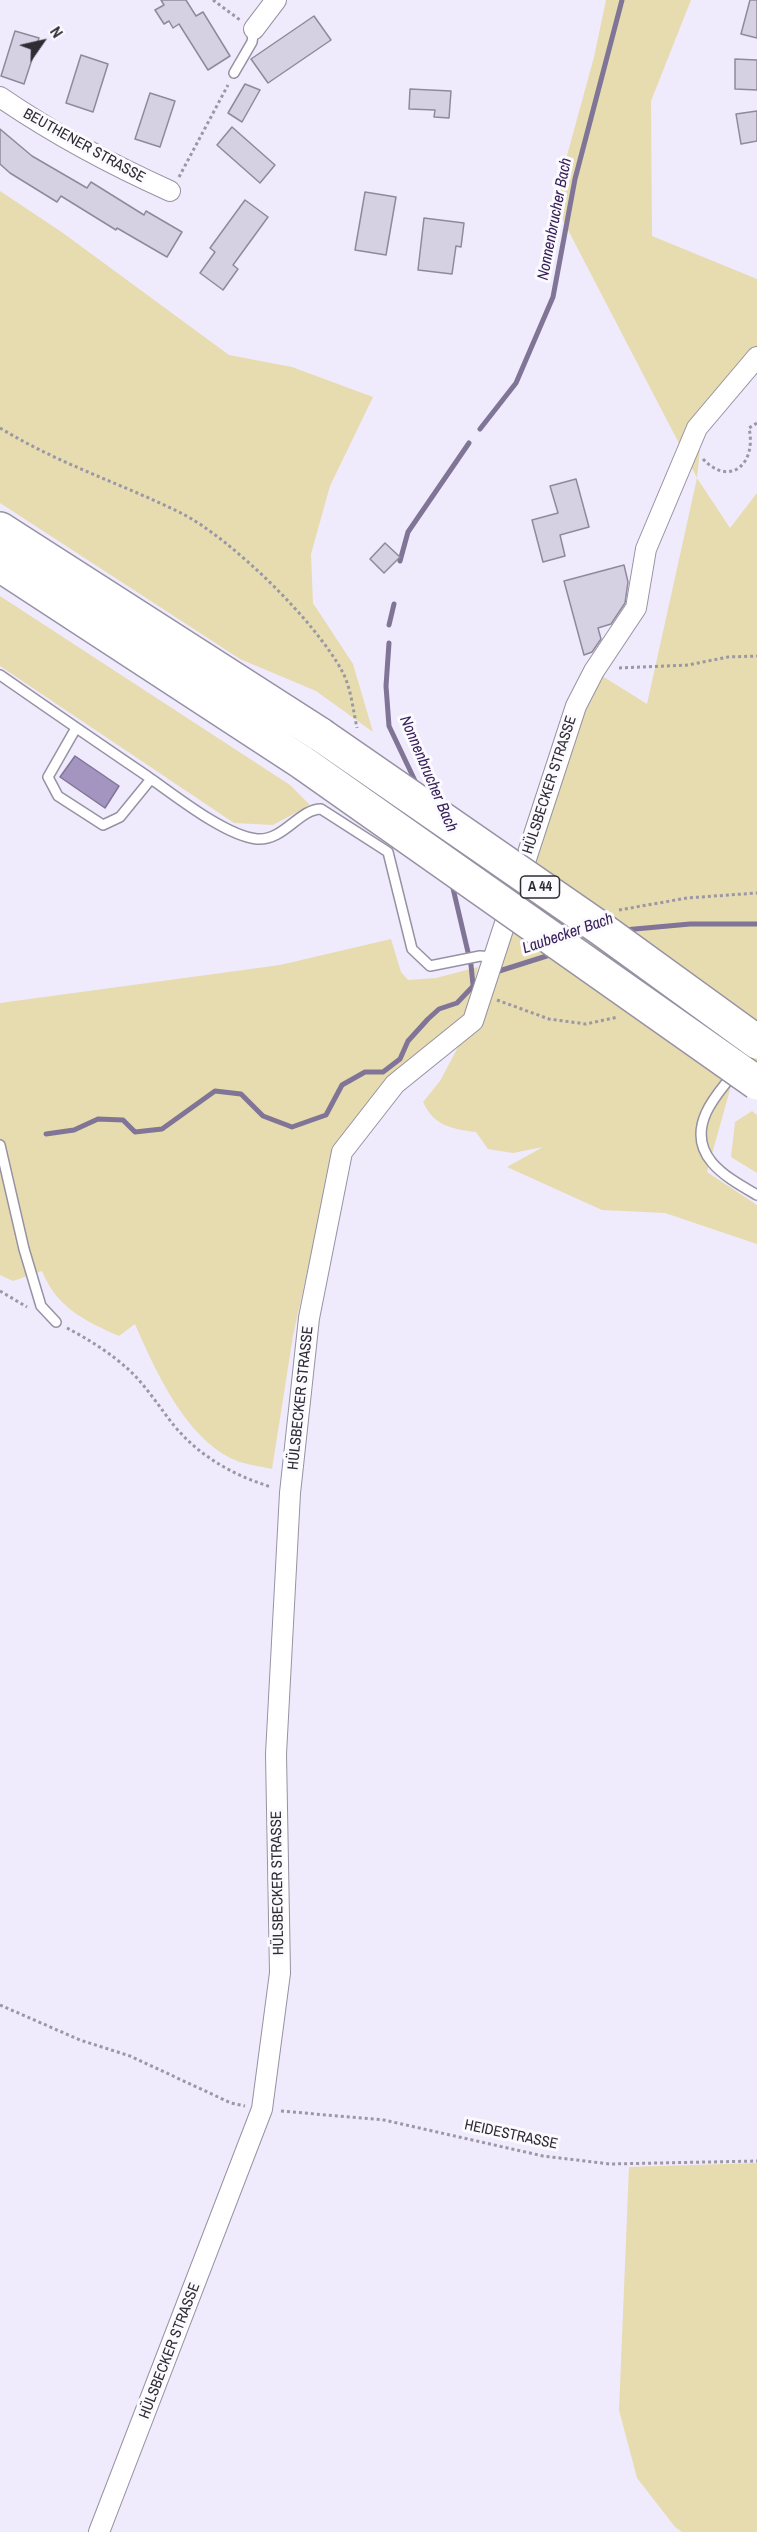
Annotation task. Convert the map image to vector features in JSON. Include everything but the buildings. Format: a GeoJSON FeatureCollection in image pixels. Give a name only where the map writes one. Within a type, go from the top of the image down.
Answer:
{"type":"FeatureCollection","features":[{"type":"Feature","properties":{"kind":"highway","name":"A 44"},"geometry":{"type":"LineString","coordinates":[[0,529],[321,735],[600,927],[754,1055]]}},
{"type":"Feature","properties":{"kind":"highway","name":"A 44"},"geometry":{"type":"LineString","coordinates":[[0,565],[754,1055]]}},
{"type":"Feature","properties":{"kind":"street"},"geometry":{"type":"LineString","coordinates":[[254,29],[276,0]]}},
{"type":"Feature","properties":{"kind":"street","name":"BEUTHENER STRASSE"},"geometry":{"type":"LineString","coordinates":[[0,97],[41,124],[113,165],[170,191]]}},
{"type":"Feature","properties":{"kind":"street","name":"HÜLSBECKER STRASSE"},"geometry":{"type":"LineString","coordinates":[[99,2532],[262,2109],[280,1973],[276,1754],[290,1493],[309,1318],[342,1152],[395,1084],[472,1021],[487,957],[544,808],[567,728],[594,671],[636,608],[646,549],[697,428],[757,357]]}},
{"type":"Feature","properties":{"kind":"lane"},"geometry":{"type":"LineString","coordinates":[[234,73],[252,42],[254,29]]}},
{"type":"Feature","properties":{"kind":"lane"},"geometry":{"type":"LineString","coordinates":[[0,675],[207,818],[250,838],[260,839],[285,831],[301,818],[321,809],[388,852],[412,950],[430,966],[487,957]]}},
{"type":"Feature","properties":{"kind":"lane"},"geometry":{"type":"LineString","coordinates":[[76,728],[48,777],[58,796],[103,825],[120,817],[151,779]]}},
{"type":"Feature","properties":{"kind":"lane"},"geometry":{"type":"LineString","coordinates":[[754,1055],[706,1113],[701,1139],[708,1159],[722,1175],[757,1196]]}},
{"type":"Feature","properties":{"kind":"lane"},"geometry":{"type":"LineString","coordinates":[[0,1145],[24,1249],[41,1306],[56,1322]]}},
{"type":"Feature","properties":{"kind":"path"},"geometry":{"type":"LineString","coordinates":[[213,0],[254,29]]}},
{"type":"Feature","properties":{"kind":"path"},"geometry":{"type":"LineString","coordinates":[[170,191],[195,149],[234,73]]}},
{"type":"Feature","properties":{"kind":"path"},"geometry":{"type":"LineString","coordinates":[[695,455],[711,468],[726,473],[744,467],[753,455],[755,441],[749,429],[757,423]]}},
{"type":"Feature","properties":{"kind":"path"},"geometry":{"type":"LineString","coordinates":[[0,428],[39,452],[181,513],[234,549],[320,638],[344,673],[357,729]]}},
{"type":"Feature","properties":{"kind":"path"},"geometry":{"type":"LineString","coordinates":[[594,671],[757,656]]}},
{"type":"Feature","properties":{"kind":"path"},"geometry":{"type":"LineString","coordinates":[[612,912],[687,898],[757,892]]}},
{"type":"Feature","properties":{"kind":"path"},"geometry":{"type":"LineString","coordinates":[[0,1291],[80,1335],[127,1368],[145,1386],[173,1425],[199,1452],[224,1468],[290,1493]]}},
{"type":"Feature","properties":{"kind":"path","name":"HEIDESTRASSE"},"geometry":{"type":"LineString","coordinates":[[0,2005],[80,2040],[130,2056],[231,2103],[262,2109],[384,2120],[543,2156],[610,2164],[757,2161]]}},
{"type":"Feature","properties":{"kind":"shaded area"},"geometry":{"type":"Polygon","coordinates":[[[606,0],[691,0],[651,101],[652,236],[757,279],[757,362],[702,429],[697,478],[554,203],[594,57],[606,0]]]}},
{"type":"Feature","properties":{"kind":"shaded area"},"geometry":{"type":"Polygon","coordinates":[[[0,191],[63,233],[229,355],[292,367],[373,397],[330,486],[311,554],[313,603],[353,664],[373,732],[316,691],[240,659],[0,503],[0,191]]]}},
{"type":"Feature","properties":{"kind":"shaded area"},"geometry":{"type":"Polygon","coordinates":[[[697,478],[730,528],[757,493],[757,1067],[731,1086],[707,1172],[757,1205],[757,1244],[665,1213],[602,1210],[507,1167],[543,1147],[513,1153],[488,1149],[476,1132],[445,1125],[427,1110],[423,1102],[440,1081],[472,1021],[572,726],[599,674],[647,704],[697,478]]]}},
{"type":"Feature","properties":{"kind":"shaded area"},"geometry":{"type":"Polygon","coordinates":[[[0,596],[290,785],[310,805],[273,825],[234,823],[0,666],[0,596]]]}},
{"type":"Feature","properties":{"kind":"shaded area"},"geometry":{"type":"Polygon","coordinates":[[[75,756],[119,786],[105,808],[60,777],[75,756]]]}},
{"type":"Feature","properties":{"kind":"shaded area"},"geometry":{"type":"Polygon","coordinates":[[[391,939],[401,972],[408,980],[436,978],[478,967],[465,1017],[387,1081],[347,1130],[333,1154],[293,1336],[272,1469],[244,1463],[217,1450],[187,1420],[152,1362],[135,1324],[119,1336],[84,1319],[73,1312],[56,1295],[42,1271],[13,1281],[0,1275],[0,1003],[280,965],[391,939]]]}},
{"type":"Feature","properties":{"kind":"shaded area"},"geometry":{"type":"Polygon","coordinates":[[[752,1111],[757,1115],[757,1173],[731,1157],[735,1122],[752,1111]]]}},
{"type":"Feature","properties":{"kind":"shaded area"},"geometry":{"type":"Polygon","coordinates":[[[757,2163],[757,2532],[682,2532],[675,2527],[637,2478],[619,2410],[629,2167],[757,2163]]]}},
{"type":"Feature","properties":{"kind":"waterway","name":"Nonnenbrucher Bach"},"geometry":{"type":"LineString","coordinates":[[480,429],[516,383],[553,297],[575,179],[622,0]]}},
{"type":"Feature","properties":{"kind":"waterway","name":"Nonnenbrucher Bach"},"geometry":{"type":"LineString","coordinates":[[400,561],[408,532],[469,443]]}},
{"type":"Feature","properties":{"kind":"waterway","name":"Nonnenbrucher Bach"},"geometry":{"type":"LineString","coordinates":[[389,625],[394,604]]}},
{"type":"Feature","properties":{"kind":"waterway","name":"Nonnenbrucher Bach"},"geometry":{"type":"LineString","coordinates":[[389,643],[386,686],[389,726],[417,785]]}},
{"type":"Feature","properties":{"kind":"waterway","name":"Nonnenbrucher Bach"},"geometry":{"type":"LineString","coordinates":[[452,884],[471,965],[473,985]]}},
{"type":"Feature","properties":{"kind":"waterway","name":"Laubecker Bach"},"geometry":{"type":"LineString","coordinates":[[624,930],[690,924],[757,924]]}},
{"type":"Feature","properties":{"kind":"waterway","name":"Laubecker Bach"},"geometry":{"type":"LineString","coordinates":[[496,972],[553,954]]}},
{"type":"Feature","properties":{"kind":"waterway","name":"Laubecker Bach"},"geometry":{"type":"LineString","coordinates":[[46,1134],[74,1130],[98,1119],[123,1120],[135,1132],[162,1129],[215,1091],[241,1094],[263,1116],[292,1127],[326,1115],[342,1085],[365,1072],[383,1072],[400,1059],[408,1041],[428,1019],[439,1009],[457,1003],[477,982]]}}]}
